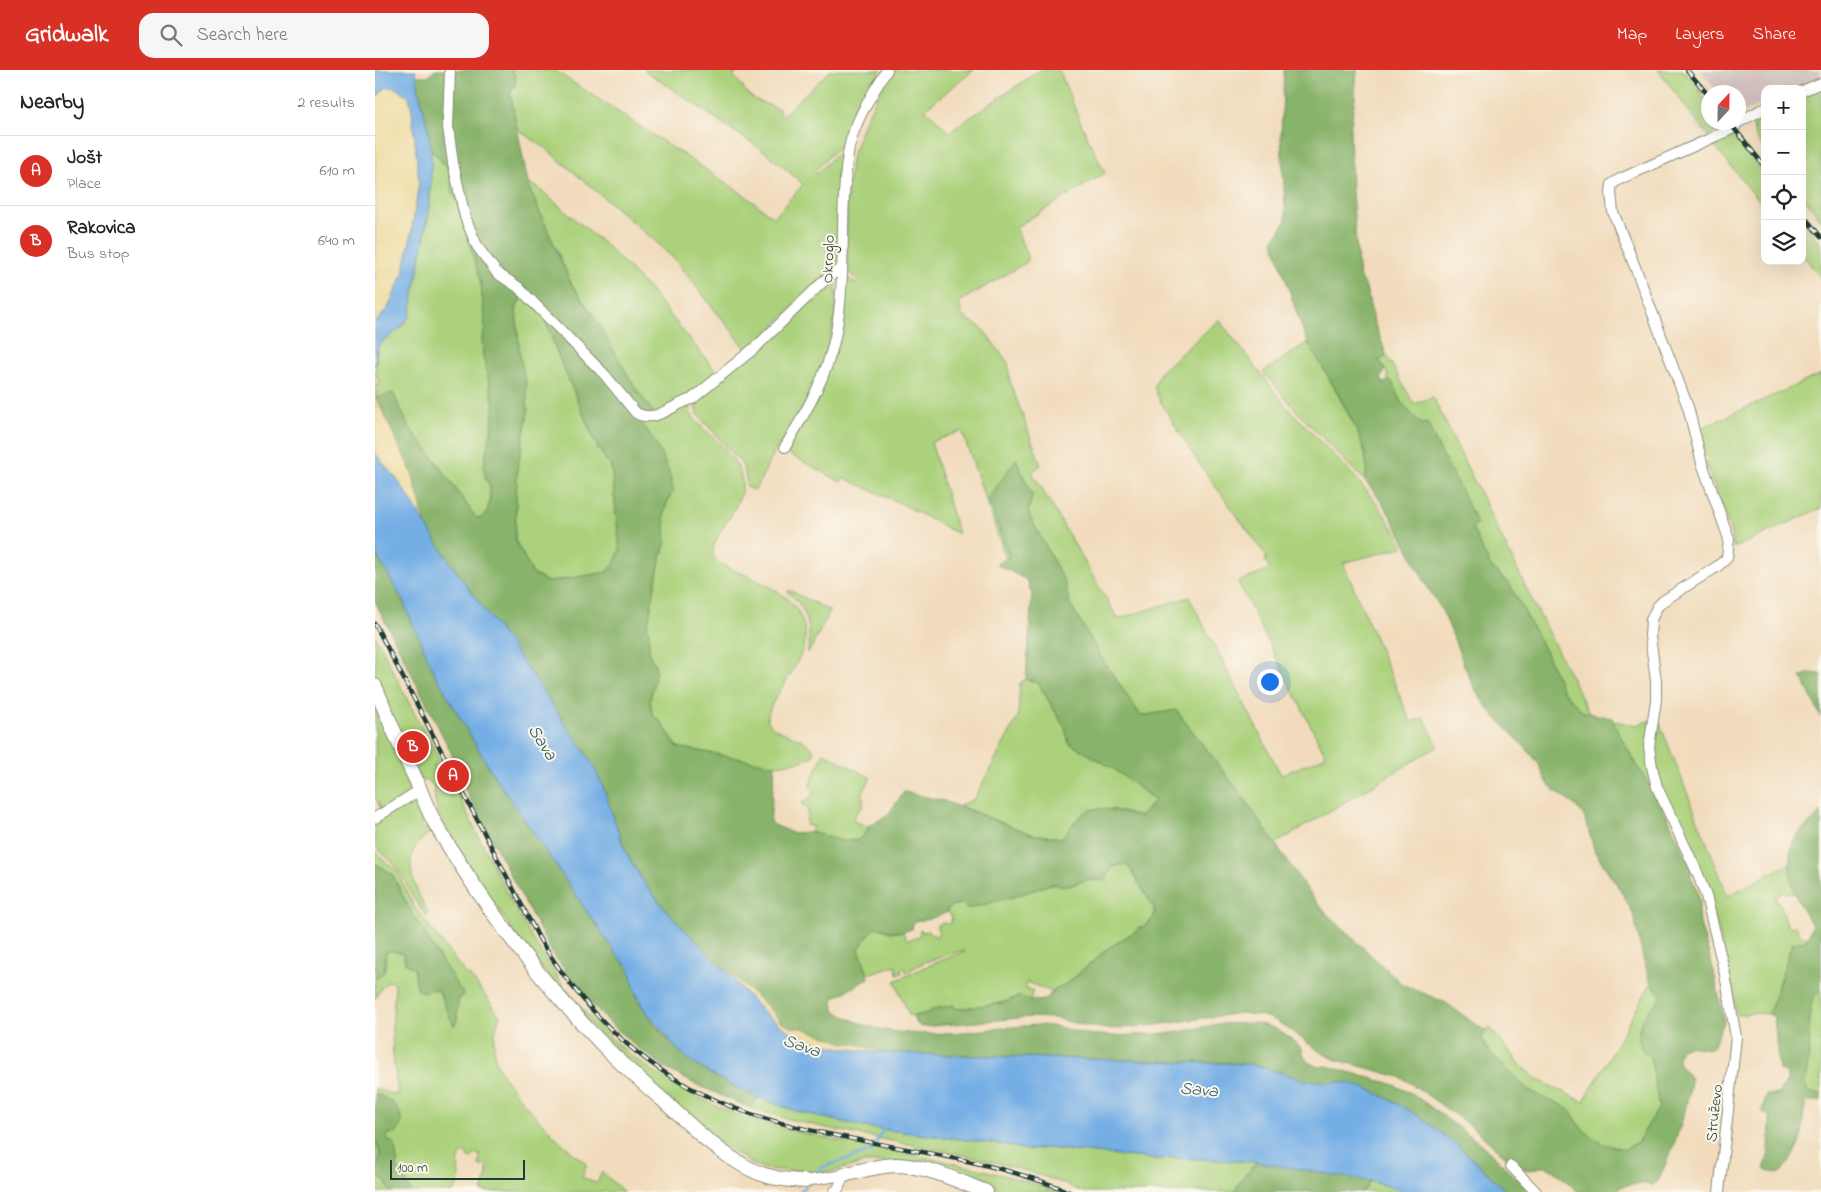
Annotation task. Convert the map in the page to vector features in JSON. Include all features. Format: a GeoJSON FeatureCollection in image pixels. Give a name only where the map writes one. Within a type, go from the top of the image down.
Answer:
{"type":"FeatureCollection","features":[{"type":"Feature","properties":{"kind":"street"},"geometry":{"type":"LineString","coordinates":[[449,70],[448,127],[453,164],[465,217],[477,246],[497,273],[518,287],[605,375],[636,413],[642,416],[653,417],[680,402],[692,399],[757,346],[829,276],[842,269]]}},
{"type":"Feature","properties":{"kind":"street","name":"Okroglo"},"geometry":{"type":"LineString","coordinates":[[785,447],[809,406],[831,353],[838,319],[844,201],[850,147],[869,98],[887,70]]}},
{"type":"Feature","properties":{"kind":"street"},"geometry":{"type":"LineString","coordinates":[[1806,89],[1821,83]]}},
{"type":"Feature","properties":{"kind":"street"},"geometry":{"type":"LineString","coordinates":[[1746,118],[1761,110]]}},
{"type":"Feature","properties":{"kind":"street","name":"Struževo"},"geometry":{"type":"LineString","coordinates":[[1719,1192],[1736,1037],[1711,912],[1697,872],[1657,787],[1652,767],[1649,746],[1656,700],[1656,681],[1650,636],[1651,620],[1657,607],[1663,601],[1705,576],[1727,558],[1729,539],[1702,462],[1688,407],[1613,212],[1611,192],[1612,184],[1620,179],[1730,130]]}},
{"type":"Feature","properties":{"kind":"street"},"geometry":{"type":"LineString","coordinates":[[375,686],[391,728],[436,824],[503,927],[537,972],[603,1046],[691,1126],[731,1158],[749,1169],[777,1179],[810,1181],[885,1166],[916,1167],[955,1179],[986,1192]]}},
{"type":"Feature","properties":{"kind":"street"},"geometry":{"type":"LineString","coordinates":[[375,818],[420,790]]}},
{"type":"Feature","properties":{"kind":"street"},"geometry":{"type":"LineString","coordinates":[[1511,1166],[1536,1192]]}},
{"type":"Feature","properties":{"kind":"street"},"geometry":{"type":"LineString","coordinates":[[834,1192],[838,1189],[844,1175]]}},
{"type":"Feature","properties":{"kind":"shaded area"},"geometry":{"type":"Polygon","coordinates":[[[1700,70],[1821,70],[1821,78],[1804,85],[1761,85],[1761,104],[1746,110],[1746,85],[1712,85],[1700,70]]]}},
{"type":"Feature","properties":{"kind":"green space"},"geometry":{"type":"Polygon","coordinates":[[[435,70],[446,70],[449,81],[455,80],[455,70],[511,70],[516,81],[510,92],[529,188],[571,283],[593,315],[636,389],[654,413],[637,417],[649,432],[665,463],[673,492],[664,513],[666,541],[660,560],[647,628],[649,631],[649,650],[656,671],[650,701],[653,716],[661,722],[677,747],[775,765],[770,823],[792,833],[810,832],[843,841],[858,840],[867,831],[868,826],[887,816],[904,792],[944,801],[1031,834],[1062,838],[1078,818],[1090,810],[1108,809],[1141,817],[1155,800],[1114,769],[1069,743],[1065,728],[1038,683],[1026,679],[1032,595],[1027,580],[996,564],[1009,557],[988,499],[1016,459],[1032,495],[1028,513],[1065,583],[1069,602],[1101,657],[1141,716],[1176,710],[1241,794],[1311,895],[1325,912],[1402,984],[1446,1003],[1485,1031],[1482,1038],[1486,1048],[1527,1089],[1564,1106],[1572,1113],[1582,1129],[1603,1144],[1625,1149],[1637,1143],[1659,1107],[1651,1060],[1641,1047],[1639,1029],[1643,1018],[1661,995],[1651,983],[1643,958],[1634,916],[1623,894],[1595,852],[1584,816],[1550,786],[1536,760],[1491,712],[1473,685],[1441,610],[1392,518],[1364,480],[1367,466],[1364,450],[1357,431],[1306,339],[1273,241],[1286,221],[1281,138],[1284,70],[1357,70],[1350,130],[1352,193],[1358,268],[1360,278],[1366,288],[1374,322],[1387,356],[1379,360],[1385,370],[1381,378],[1383,383],[1392,381],[1401,400],[1412,415],[1423,424],[1427,423],[1477,524],[1472,528],[1491,567],[1510,585],[1545,651],[1563,691],[1583,712],[1612,718],[1620,736],[1649,786],[1653,786],[1693,871],[1690,876],[1696,886],[1700,902],[1698,917],[1714,972],[1724,1022],[1711,1049],[1688,1046],[1681,1049],[1678,1055],[1678,1063],[1690,1077],[1691,1081],[1686,1107],[1678,1132],[1658,1181],[1653,1185],[1624,1186],[1616,1190],[1616,1192],[1578,1192],[1560,1175],[1547,1167],[1531,1170],[1515,1165],[1472,1127],[1400,1077],[1334,1059],[1322,1053],[1277,1021],[1264,1016],[1241,1013],[1148,1026],[1108,1029],[1054,1018],[1030,1017],[922,1027],[916,1023],[913,1016],[927,1014],[934,1009],[954,1005],[956,1009],[1002,1003],[1020,996],[1040,1001],[1047,998],[1052,992],[1069,982],[1107,949],[1150,922],[1155,914],[1154,908],[1127,864],[1112,867],[1106,880],[1086,880],[1069,886],[1051,884],[1013,897],[967,909],[962,903],[950,906],[946,913],[923,921],[918,920],[913,923],[912,929],[907,931],[895,932],[877,927],[866,938],[859,949],[869,978],[833,999],[834,1010],[858,1022],[883,1030],[935,1034],[1040,1025],[1086,1034],[1113,1036],[1173,1033],[1218,1024],[1256,1023],[1274,1028],[1292,1039],[1302,1049],[1304,1056],[1311,1064],[1318,1067],[1327,1066],[1392,1084],[1413,1094],[1481,1144],[1531,1192],[1507,1192],[1433,1126],[1412,1112],[1367,1090],[1341,1082],[1324,1083],[1305,1080],[1262,1068],[1235,1063],[885,1053],[857,1044],[844,1043],[802,1028],[790,1027],[781,1022],[766,1005],[730,975],[681,927],[649,889],[633,865],[625,849],[601,782],[592,766],[551,702],[446,557],[426,526],[412,473],[376,398],[393,393],[409,427],[474,515],[477,518],[481,518],[487,512],[490,500],[490,487],[485,476],[484,467],[491,434],[494,405],[483,356],[482,337],[485,329],[481,284],[459,206],[452,190],[452,179],[447,168],[431,151],[416,76],[429,76],[435,70]],[[522,296],[516,309],[520,357],[526,383],[528,413],[517,470],[515,540],[533,574],[548,582],[607,572],[614,564],[620,550],[611,466],[598,449],[558,355],[542,311],[522,296]]]}},
{"type":"Feature","properties":{"kind":"green space"},"geometry":{"type":"Polygon","coordinates":[[[511,70],[554,70],[743,194],[774,218],[803,184],[768,154],[644,70],[741,70],[733,76],[747,93],[756,100],[779,109],[781,117],[831,70],[881,70],[856,114],[844,144],[834,151],[814,172],[817,174],[833,157],[846,149],[838,263],[748,351],[673,258],[545,148],[517,129],[510,92],[515,87],[515,75],[511,70]]]}},
{"type":"Feature","properties":{"kind":"green space"},"geometry":{"type":"Polygon","coordinates":[[[895,70],[974,70],[925,109],[949,132],[1040,70],[1059,70],[1083,128],[1105,173],[1016,227],[1028,259],[1027,262],[959,302],[962,316],[982,328],[1008,363],[1010,382],[1041,465],[1032,472],[1118,619],[1189,597],[1281,775],[1326,756],[1238,582],[1270,570],[1265,560],[1267,557],[1200,465],[1159,399],[1154,387],[1160,372],[1219,320],[1285,405],[1354,476],[1377,504],[1398,535],[1403,547],[1343,563],[1411,722],[1424,718],[1438,746],[1275,844],[1241,794],[1176,710],[1141,716],[1101,657],[1069,602],[1065,583],[1028,513],[1032,495],[988,499],[1009,557],[1006,559],[962,431],[931,442],[958,534],[904,505],[844,478],[841,482],[787,453],[818,393],[846,282],[848,278],[856,284],[858,282],[850,274],[847,263],[847,199],[851,159],[864,122],[881,90],[895,70]]]}},
{"type":"Feature","properties":{"kind":"green space"},"geometry":{"type":"Polygon","coordinates":[[[1658,70],[1683,70],[1701,93],[1701,127],[1658,70]]]}},
{"type":"Feature","properties":{"kind":"green space"},"geometry":{"type":"Polygon","coordinates":[[[1821,85],[1821,220],[1806,200],[1806,92],[1821,85]]]}},
{"type":"Feature","properties":{"kind":"green space"},"geometry":{"type":"Polygon","coordinates":[[[1761,115],[1761,143],[1754,129],[1755,120],[1761,115]]]}},
{"type":"Feature","properties":{"kind":"green space"},"geometry":{"type":"Polygon","coordinates":[[[1703,130],[1722,130],[1708,136],[1703,130]]]}},
{"type":"Feature","properties":{"kind":"green space"},"geometry":{"type":"Polygon","coordinates":[[[1733,132],[1761,169],[1761,203],[1711,142],[1733,132]]]}},
{"type":"Feature","properties":{"kind":"green space"},"geometry":{"type":"Polygon","coordinates":[[[431,151],[447,168],[452,179],[468,240],[478,266],[481,284],[485,329],[482,337],[483,356],[494,405],[491,434],[484,467],[485,476],[490,487],[490,500],[487,512],[481,518],[477,518],[474,515],[409,427],[393,393],[376,398],[379,380],[375,374],[377,349],[381,342],[401,328],[410,315],[430,208],[431,151]]]}},
{"type":"Feature","properties":{"kind":"green space"},"geometry":{"type":"Polygon","coordinates":[[[527,183],[538,188],[610,249],[647,287],[719,375],[700,389],[654,413],[636,389],[593,315],[571,283],[527,183]]]}},
{"type":"Feature","properties":{"kind":"green space"},"geometry":{"type":"Polygon","coordinates":[[[1806,226],[1821,244],[1821,278],[1806,259],[1806,226]]]}},
{"type":"Feature","properties":{"kind":"green space"},"geometry":{"type":"Polygon","coordinates":[[[837,278],[835,316],[824,361],[809,395],[785,439],[774,453],[755,490],[747,488],[742,464],[697,414],[696,400],[826,282],[837,278]]]}},
{"type":"Feature","properties":{"kind":"green space"},"geometry":{"type":"Polygon","coordinates":[[[522,296],[542,311],[558,355],[598,449],[611,466],[620,550],[614,564],[607,572],[548,582],[533,574],[515,540],[517,470],[528,413],[526,383],[520,357],[516,309],[522,296]]]}},
{"type":"Feature","properties":{"kind":"green space"},"geometry":{"type":"Polygon","coordinates":[[[1308,342],[1325,370],[1362,441],[1368,473],[1364,480],[1300,415],[1263,372],[1308,342]]]}},
{"type":"Feature","properties":{"kind":"green space"},"geometry":{"type":"Polygon","coordinates":[[[1387,356],[1414,404],[1433,397],[1589,713],[1583,712],[1563,691],[1545,651],[1510,585],[1491,567],[1484,555],[1427,423],[1423,424],[1412,415],[1401,400],[1392,382],[1388,381],[1388,374],[1379,360],[1387,356]]]}},
{"type":"Feature","properties":{"kind":"green space"},"geometry":{"type":"Polygon","coordinates":[[[1821,374],[1821,508],[1734,548],[1729,525],[1705,462],[1709,459],[1707,455],[1703,456],[1697,430],[1821,374]]]}},
{"type":"Feature","properties":{"kind":"green space"},"geometry":{"type":"Polygon","coordinates":[[[684,404],[689,405],[691,414],[696,421],[730,456],[740,472],[742,481],[738,501],[717,539],[714,548],[714,558],[720,564],[765,584],[782,594],[795,607],[803,623],[805,640],[803,649],[773,702],[767,719],[776,729],[803,741],[814,751],[813,756],[798,762],[775,765],[678,747],[661,722],[653,716],[650,701],[656,670],[649,650],[647,628],[660,560],[666,541],[664,513],[673,492],[649,433],[640,421],[684,404]]]}},
{"type":"Feature","properties":{"kind":"green space"},"geometry":{"type":"Polygon","coordinates":[[[375,552],[402,599],[436,676],[491,771],[627,967],[635,992],[642,1006],[663,1034],[697,1066],[713,1076],[759,1098],[750,1108],[693,1083],[669,1070],[634,1045],[588,1000],[552,953],[468,795],[451,752],[375,601],[375,552]]]}},
{"type":"Feature","properties":{"kind":"green space"},"geometry":{"type":"Polygon","coordinates":[[[789,590],[830,611],[809,652],[807,652],[809,636],[807,620],[799,604],[788,593],[789,590]]]}},
{"type":"Feature","properties":{"kind":"green space"},"geometry":{"type":"Polygon","coordinates":[[[375,635],[440,762],[433,766],[441,782],[449,793],[456,791],[523,922],[553,971],[570,994],[616,1043],[642,1064],[699,1098],[730,1112],[762,1123],[993,1172],[1058,1192],[1008,1192],[920,1161],[864,1163],[808,1175],[807,1172],[766,1169],[750,1163],[710,1135],[605,1041],[524,947],[464,859],[437,811],[433,786],[430,782],[420,780],[415,760],[418,752],[412,740],[407,742],[397,727],[375,674],[375,635]]]}},
{"type":"Feature","properties":{"kind":"green space"},"geometry":{"type":"Polygon","coordinates":[[[1812,673],[1821,674],[1821,717],[1801,676],[1812,673]]]}},
{"type":"Feature","properties":{"kind":"green space"},"geometry":{"type":"Polygon","coordinates":[[[1026,679],[1038,683],[1065,728],[1069,743],[1114,769],[1155,800],[1141,817],[1111,809],[1076,820],[1062,838],[1031,834],[960,806],[974,799],[1018,717],[1020,683],[1026,679]]]}},
{"type":"Feature","properties":{"kind":"green space"},"geometry":{"type":"Polygon","coordinates":[[[375,703],[411,783],[410,792],[382,811],[375,797],[375,703]]]}},
{"type":"Feature","properties":{"kind":"green space"},"geometry":{"type":"Polygon","coordinates":[[[1658,719],[1728,896],[1790,863],[1791,878],[1796,892],[1791,894],[1782,891],[1775,898],[1781,906],[1788,927],[1795,926],[1798,929],[1797,933],[1808,938],[1780,978],[1769,1014],[1737,1015],[1719,931],[1661,787],[1653,752],[1658,719]]]}},
{"type":"Feature","properties":{"kind":"green space"},"geometry":{"type":"Polygon","coordinates":[[[1650,720],[1653,786],[1649,786],[1612,721],[1636,725],[1650,720]]]}},
{"type":"Feature","properties":{"kind":"green space"},"geometry":{"type":"Polygon","coordinates":[[[824,753],[871,778],[863,792],[863,806],[855,815],[853,821],[868,826],[867,831],[858,840],[843,841],[810,832],[813,827],[806,825],[808,809],[803,806],[803,802],[810,798],[814,791],[809,786],[824,753]]]}},
{"type":"Feature","properties":{"kind":"green space"},"geometry":{"type":"Polygon","coordinates":[[[415,800],[420,802],[424,820],[420,823],[424,830],[428,828],[434,831],[422,839],[415,848],[411,858],[413,880],[428,913],[426,916],[414,899],[398,868],[375,846],[375,821],[415,800]]]}},
{"type":"Feature","properties":{"kind":"green space"},"geometry":{"type":"Polygon","coordinates":[[[1821,812],[1821,990],[1814,997],[1810,1008],[1809,1053],[1805,1084],[1808,1092],[1821,1095],[1821,1101],[1807,1101],[1799,1144],[1779,1174],[1764,1169],[1769,1153],[1770,1117],[1762,1111],[1766,1095],[1779,1094],[1787,1081],[1787,1074],[1779,1070],[1774,1017],[1769,1014],[1792,943],[1806,941],[1812,926],[1794,891],[1790,859],[1796,837],[1821,812]]]}},
{"type":"Feature","properties":{"kind":"green space"},"geometry":{"type":"Polygon","coordinates":[[[375,850],[385,862],[396,869],[414,907],[465,973],[469,974],[500,1016],[496,1027],[494,1050],[501,1073],[510,1086],[536,1117],[564,1145],[587,1164],[582,1177],[597,1183],[602,1172],[624,1192],[482,1192],[487,1175],[487,1166],[484,1165],[482,1167],[479,1165],[480,1154],[474,1154],[472,1158],[468,1158],[466,1153],[462,1153],[458,1163],[458,1182],[453,1192],[411,1192],[405,1177],[398,1170],[393,1143],[387,1140],[386,1136],[400,1128],[401,1115],[380,1095],[375,1094],[375,1088],[391,1094],[398,1094],[393,1057],[392,1028],[395,985],[392,981],[386,983],[375,999],[375,977],[378,978],[384,968],[388,951],[401,952],[409,966],[414,969],[425,991],[438,990],[454,1025],[457,1020],[458,1000],[463,994],[408,906],[392,874],[375,863],[375,850]]]}},
{"type":"Feature","properties":{"kind":"green space"},"geometry":{"type":"Polygon","coordinates":[[[375,863],[392,874],[408,906],[463,994],[458,1000],[457,1020],[454,1026],[438,990],[422,992],[417,989],[414,969],[405,963],[404,954],[401,952],[388,951],[386,953],[384,972],[378,978],[375,977],[375,863]]]}},
{"type":"Feature","properties":{"kind":"green space"},"geometry":{"type":"Polygon","coordinates":[[[1127,864],[1154,908],[1154,918],[1107,949],[1069,982],[1052,992],[1027,982],[1025,987],[1033,991],[1030,1000],[1016,997],[1002,1003],[955,1009],[954,1006],[943,1007],[921,1014],[909,1015],[895,981],[964,952],[964,950],[925,962],[906,972],[905,968],[901,969],[902,973],[897,974],[896,965],[868,974],[859,949],[866,938],[877,927],[889,932],[903,932],[908,940],[919,937],[920,930],[923,932],[928,931],[937,937],[939,931],[937,925],[942,923],[950,924],[952,917],[947,912],[950,906],[1013,897],[1051,884],[1069,886],[1086,880],[1106,880],[1112,867],[1127,864]]]}},
{"type":"Feature","properties":{"kind":"green space"},"geometry":{"type":"Polygon","coordinates":[[[1651,983],[1661,995],[1639,1029],[1651,1060],[1659,1107],[1637,1143],[1625,1149],[1603,1145],[1582,1129],[1572,1113],[1564,1106],[1527,1089],[1486,1048],[1482,1038],[1485,1031],[1490,1028],[1524,1069],[1540,1081],[1584,1102],[1651,983]]]}},
{"type":"Feature","properties":{"kind":"green space"},"geometry":{"type":"Polygon","coordinates":[[[1821,990],[1821,1095],[1808,1092],[1805,1084],[1809,1053],[1810,1008],[1814,997],[1821,990]]]}},
{"type":"Feature","properties":{"kind":"green space"},"geometry":{"type":"Polygon","coordinates":[[[375,1094],[393,1103],[400,1114],[401,1120],[397,1133],[389,1133],[386,1136],[395,1146],[398,1170],[404,1177],[411,1192],[391,1192],[384,1180],[378,1178],[375,1174],[380,1158],[380,1150],[375,1140],[375,1094]]]}},
{"type":"Feature","properties":{"kind":"green space"},"geometry":{"type":"Polygon","coordinates":[[[759,1098],[796,1111],[864,1127],[999,1144],[1028,1150],[1047,1148],[1154,1159],[1179,1158],[1257,1162],[1242,1179],[1234,1192],[1083,1192],[1007,1165],[828,1128],[750,1108],[759,1098]]]}},
{"type":"Feature","properties":{"kind":"green space"},"geometry":{"type":"Polygon","coordinates":[[[375,1140],[379,1157],[375,1174],[375,1140]]]}},
{"type":"Feature","properties":{"kind":"green space"},"geometry":{"type":"Polygon","coordinates":[[[1257,1162],[1370,1181],[1361,1192],[1234,1192],[1242,1179],[1257,1162]]]}},
{"type":"Feature","properties":{"kind":"green space"},"geometry":{"type":"Polygon","coordinates":[[[375,1174],[384,1179],[391,1192],[375,1192],[375,1174]]]}},
{"type":"Feature","properties":{"kind":"green space"},"geometry":{"type":"Polygon","coordinates":[[[1370,1181],[1407,1192],[1361,1192],[1370,1181]]]}},
{"type":"Feature","properties":{"kind":"sand"},"geometry":{"type":"Polygon","coordinates":[[[387,87],[396,88],[409,97],[419,183],[403,274],[388,308],[375,323],[375,100],[387,87]]]}},
{"type":"Feature","properties":{"kind":"sand"},"geometry":{"type":"Polygon","coordinates":[[[375,374],[379,380],[376,398],[412,473],[426,526],[398,481],[375,453],[375,374]]]}},
{"type":"Feature","properties":{"kind":"sand"},"geometry":{"type":"Polygon","coordinates":[[[719,964],[766,1005],[781,1022],[790,1027],[802,1028],[844,1043],[857,1044],[885,1053],[825,1045],[788,1030],[763,1011],[719,964]]]}},
{"type":"Feature","properties":{"kind":"water"},"geometry":{"type":"Polygon","coordinates":[[[375,70],[416,70],[430,142],[431,173],[428,214],[410,315],[401,328],[381,342],[377,349],[375,366],[375,323],[388,308],[403,274],[419,183],[409,97],[396,88],[387,87],[375,100],[375,70]]]}},
{"type":"Feature","properties":{"kind":"water","name":"Sava"},"geometry":{"type":"Polygon","coordinates":[[[375,453],[399,482],[447,558],[532,675],[588,758],[602,785],[628,856],[642,879],[673,918],[763,1011],[783,1027],[805,1039],[816,1042],[885,1053],[1249,1064],[1307,1080],[1353,1084],[1376,1093],[1418,1116],[1454,1143],[1507,1192],[1407,1192],[1370,1181],[1257,1162],[1179,1158],[1154,1159],[1047,1148],[1028,1150],[999,1144],[864,1127],[796,1111],[759,1098],[716,1077],[693,1063],[677,1049],[642,1006],[634,988],[629,967],[617,955],[491,771],[436,676],[402,599],[375,552],[375,453]]]}},
{"type":"Feature","properties":{"kind":"waterway"},"geometry":{"type":"LineString","coordinates":[[815,1176],[823,1167],[872,1151],[885,1126]]}},
{"type":"Feature","properties":{"kind":"waterway"},"geometry":{"type":"LineString","coordinates":[[800,1192],[806,1186]]}},
{"type":"Feature","properties":{"kind":"railway"},"geometry":{"type":"LineString","coordinates":[[1687,70],[1701,87]]}},
{"type":"Feature","properties":{"kind":"railway"},"geometry":{"type":"LineString","coordinates":[[1735,130],[1761,162]]}},
{"type":"Feature","properties":{"kind":"railway"},"geometry":{"type":"LineString","coordinates":[[1806,219],[1821,237]]}},
{"type":"Feature","properties":{"kind":"railway"},"geometry":{"type":"LineString","coordinates":[[375,624],[540,940],[579,995],[601,1019],[649,1062],[676,1080],[705,1095],[757,1116],[820,1132],[989,1166],[1029,1177],[1070,1192]]}},
{"type":"Feature","properties":{"kind":"place","name":"Rakovica"},"geometry":{"type":"Point","coordinates":[413,747]}},
{"type":"Feature","properties":{"kind":"place","name":"Jošt"},"geometry":{"type":"Point","coordinates":[453,776]}}]}
